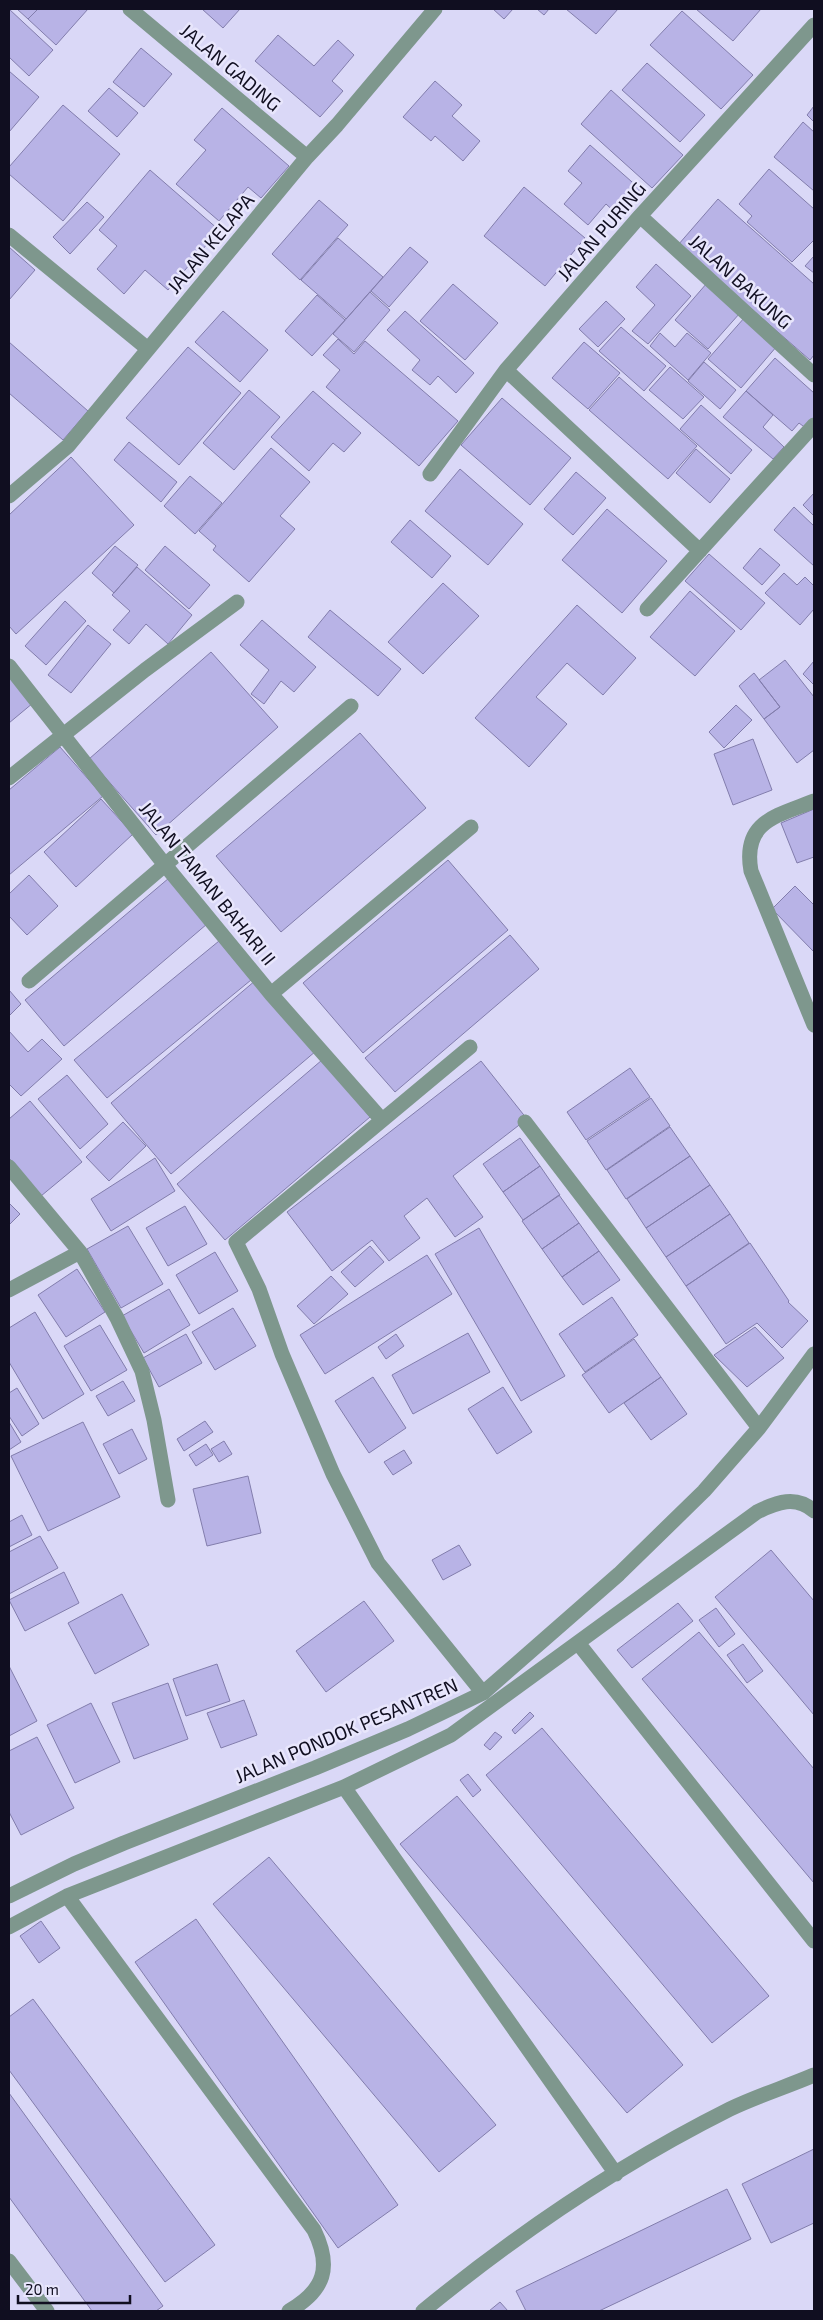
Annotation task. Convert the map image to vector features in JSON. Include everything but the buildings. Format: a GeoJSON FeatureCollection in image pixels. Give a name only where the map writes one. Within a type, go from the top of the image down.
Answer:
{"type":"FeatureCollection","features":[{"type":"Feature","properties":{"kind":"street","name":"JALAN GADING"},"geometry":{"type":"LineString","coordinates":[[130,9],[307,157]]}},
{"type":"Feature","properties":{"kind":"street","name":"JALAN KELAPA"},"geometry":{"type":"LineString","coordinates":[[9,496],[68,446],[307,157],[337,125],[435,9]]}},
{"type":"Feature","properties":{"kind":"street","name":"JALAN PURING"},"geometry":{"type":"LineString","coordinates":[[430,474],[506,370],[640,216],[814,25]]}},
{"type":"Feature","properties":{"kind":"street","name":"JALAN BAKUNG"},"geometry":{"type":"LineString","coordinates":[[640,216],[814,375]]}},
{"type":"Feature","properties":{"kind":"street"},"geometry":{"type":"LineString","coordinates":[[9,235],[148,349]]}},
{"type":"Feature","properties":{"kind":"street"},"geometry":{"type":"LineString","coordinates":[[506,370],[700,550]]}},
{"type":"Feature","properties":{"kind":"street"},"geometry":{"type":"LineString","coordinates":[[647,609],[814,424]]}},
{"type":"Feature","properties":{"kind":"street"},"geometry":{"type":"LineString","coordinates":[[9,778],[63,733],[236,602]]}},
{"type":"Feature","properties":{"kind":"street","name":"JALAN TAMAN BAHARI II"},"geometry":{"type":"LineString","coordinates":[[9,666],[165,865],[272,994],[382,1120]]}},
{"type":"Feature","properties":{"kind":"street"},"geometry":{"type":"LineString","coordinates":[[29,981],[351,706]]}},
{"type":"Feature","properties":{"kind":"street"},"geometry":{"type":"LineString","coordinates":[[814,801],[767,819],[757,830],[748,852],[751,871],[814,1025]]}},
{"type":"Feature","properties":{"kind":"street"},"geometry":{"type":"LineString","coordinates":[[272,994],[471,827]]}},
{"type":"Feature","properties":{"kind":"street"},"geometry":{"type":"LineString","coordinates":[[470,1047],[236,1242],[259,1289],[282,1354],[333,1474],[378,1563],[484,1693]]}},
{"type":"Feature","properties":{"kind":"street"},"geometry":{"type":"LineString","coordinates":[[525,1122],[759,1428]]}},
{"type":"Feature","properties":{"kind":"street"},"geometry":{"type":"LineString","coordinates":[[9,1167],[80,1252],[117,1318],[142,1371],[154,1420],[168,1500]]}},
{"type":"Feature","properties":{"kind":"street"},"geometry":{"type":"LineString","coordinates":[[9,1290],[80,1252]]}},
{"type":"Feature","properties":{"kind":"street","name":"JALAN PONDOK PESANTREN"},"geometry":{"type":"LineString","coordinates":[[9,1896],[124,1842],[315,1768],[408,1729],[484,1693],[619,1574],[704,1491],[759,1428],[814,1354]]}},
{"type":"Feature","properties":{"kind":"street"},"geometry":{"type":"LineString","coordinates":[[9,1927],[67,1896],[344,1787],[451,1736],[757,1512],[787,1500],[800,1502],[814,1511]]}},
{"type":"Feature","properties":{"kind":"street"},"geometry":{"type":"LineString","coordinates":[[578,1643],[814,1942]]}},
{"type":"Feature","properties":{"kind":"street"},"geometry":{"type":"LineString","coordinates":[[344,1787],[616,2174]]}},
{"type":"Feature","properties":{"kind":"street"},"geometry":{"type":"LineString","coordinates":[[67,1896],[314,2230],[321,2244],[325,2261],[322,2276],[315,2290],[302,2303],[289,2311]]}},
{"type":"Feature","properties":{"kind":"street"},"geometry":{"type":"LineString","coordinates":[[423,2311],[506,2246],[616,2174],[731,2109],[814,2075]]}},
{"type":"Feature","properties":{"kind":"street"},"geometry":{"type":"LineString","coordinates":[[9,2261],[47,2311]]}}]}
